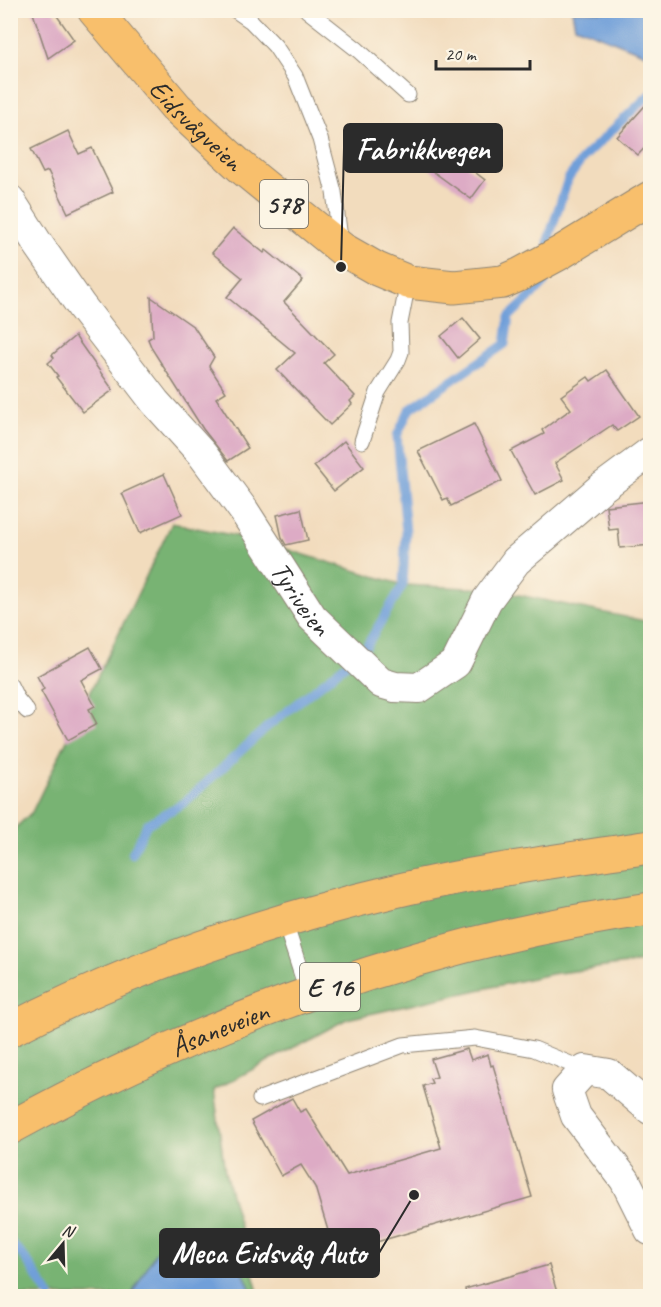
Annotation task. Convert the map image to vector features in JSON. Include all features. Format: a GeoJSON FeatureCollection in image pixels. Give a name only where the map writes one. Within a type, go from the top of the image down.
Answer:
{"type":"FeatureCollection","features":[{"type":"Feature","properties":{"kind":"main road","name":"Eidsvågveien"},"geometry":{"type":"LineString","coordinates":[[94,10],[176,107],[241,168],[342,249],[377,269],[408,282],[454,287],[503,282],[560,253],[651,198]]}},
{"type":"Feature","properties":{"kind":"main road"},"geometry":{"type":"LineString","coordinates":[[10,1030],[117,980],[223,939],[284,920],[417,886],[513,868],[651,847]]}},
{"type":"Feature","properties":{"kind":"main road","name":"Åsaneveien"},"geometry":{"type":"LineString","coordinates":[[10,1128],[136,1063],[308,994],[470,945],[590,918],[651,909]]}},
{"type":"Feature","properties":{"kind":"main road"},"geometry":{"type":"LineString","coordinates":[[590,918],[651,926]]}},
{"type":"Feature","properties":{"kind":"street","name":"Tyriveien"},"geometry":{"type":"LineString","coordinates":[[10,200],[81,306],[155,402],[202,454],[244,511],[312,617],[381,683],[395,687],[419,688],[456,663],[487,600],[516,561],[600,489],[651,452]]}},
{"type":"Feature","properties":{"kind":"street"},"geometry":{"type":"LineString","coordinates":[[651,1109],[609,1074],[585,1070],[567,1090],[576,1116],[625,1180],[651,1230]]}},
{"type":"Feature","properties":{"kind":"lane"},"geometry":{"type":"LineString","coordinates":[[235,10],[251,21],[275,46],[296,76],[321,139],[336,200],[342,249]]}},
{"type":"Feature","properties":{"kind":"lane"},"geometry":{"type":"LineString","coordinates":[[307,10],[358,50],[408,95]]}},
{"type":"Feature","properties":{"kind":"lane"},"geometry":{"type":"LineString","coordinates":[[362,441],[378,392],[401,352],[400,323],[408,282]]}},
{"type":"Feature","properties":{"kind":"lane"},"geometry":{"type":"LineString","coordinates":[[10,685],[17,699],[27,711]]}},
{"type":"Feature","properties":{"kind":"lane"},"geometry":{"type":"LineString","coordinates":[[284,920],[308,994]]}},
{"type":"Feature","properties":{"kind":"lane"},"geometry":{"type":"LineString","coordinates":[[260,1099],[403,1045],[475,1038],[534,1049],[585,1070]]}},
{"type":"Feature","properties":{"kind":"green space"},"geometry":{"type":"Polygon","coordinates":[[[172,523],[256,540],[403,585],[490,589],[650,622],[650,961],[551,974],[347,1019],[214,1090],[225,1172],[259,1296],[253,1296],[235,1252],[158,1250],[133,1292],[134,1296],[11,1296],[11,832],[32,812],[172,523]]]}},
{"type":"Feature","properties":{"kind":"water"},"geometry":{"type":"Polygon","coordinates":[[[572,11],[650,11],[650,56],[575,26],[572,11]]]}},
{"type":"Feature","properties":{"kind":"water"},"geometry":{"type":"Polygon","coordinates":[[[157,1250],[235,1252],[253,1296],[134,1296],[133,1292],[157,1250]]]}},
{"type":"Feature","properties":{"kind":"building"},"geometry":{"type":"Polygon","coordinates":[[[32,10],[53,10],[74,40],[48,58],[32,10]]]}},
{"type":"Feature","properties":{"kind":"building"},"geometry":{"type":"Polygon","coordinates":[[[651,99],[651,141],[638,155],[617,137],[651,99]]]}},
{"type":"Feature","properties":{"kind":"building"},"geometry":{"type":"Polygon","coordinates":[[[68,131],[79,154],[92,148],[113,192],[68,213],[48,171],[43,173],[31,149],[68,131]]]}},
{"type":"Feature","properties":{"kind":"building"},"geometry":{"type":"Polygon","coordinates":[[[427,131],[469,162],[467,166],[485,180],[471,199],[409,154],[427,131]]]}},
{"type":"Feature","properties":{"kind":"building"},"geometry":{"type":"Polygon","coordinates":[[[233,228],[264,253],[266,250],[303,280],[284,302],[334,354],[324,363],[355,396],[350,401],[352,404],[330,425],[277,370],[295,353],[227,297],[243,278],[212,253],[233,228]]]}},
{"type":"Feature","properties":{"kind":"building"},"geometry":{"type":"Polygon","coordinates":[[[151,297],[194,327],[214,357],[209,366],[226,392],[216,398],[248,448],[228,461],[203,429],[152,349],[148,339],[153,336],[151,297]]]}},
{"type":"Feature","properties":{"kind":"building"},"geometry":{"type":"Polygon","coordinates":[[[463,318],[480,339],[458,358],[441,336],[463,318]]]}},
{"type":"Feature","properties":{"kind":"building"},"geometry":{"type":"Polygon","coordinates":[[[75,336],[113,390],[83,412],[48,363],[54,358],[52,355],[75,336]]]}},
{"type":"Feature","properties":{"kind":"building"},"geometry":{"type":"Polygon","coordinates":[[[607,370],[639,416],[617,431],[612,425],[555,463],[564,480],[535,495],[511,451],[544,434],[542,430],[571,409],[561,396],[588,377],[591,381],[607,370]]]}},
{"type":"Feature","properties":{"kind":"building"},"geometry":{"type":"Polygon","coordinates":[[[474,424],[502,481],[451,506],[447,498],[443,500],[418,451],[474,424]]]}},
{"type":"Feature","properties":{"kind":"building"},"geometry":{"type":"Polygon","coordinates":[[[344,441],[364,467],[334,491],[314,466],[344,441]]]}},
{"type":"Feature","properties":{"kind":"building"},"geometry":{"type":"Polygon","coordinates":[[[164,474],[182,514],[140,533],[122,493],[164,474]]]}},
{"type":"Feature","properties":{"kind":"building"},"geometry":{"type":"Polygon","coordinates":[[[651,501],[651,545],[620,548],[618,529],[609,530],[606,506],[651,501]]]}},
{"type":"Feature","properties":{"kind":"building"},"geometry":{"type":"Polygon","coordinates":[[[301,509],[308,540],[286,545],[282,538],[277,515],[301,509]]]}},
{"type":"Feature","properties":{"kind":"building"},"geometry":{"type":"Polygon","coordinates":[[[90,647],[102,669],[81,680],[95,706],[89,709],[97,724],[68,740],[41,691],[44,689],[37,676],[90,647]]]}},
{"type":"Feature","properties":{"kind":"building"},"geometry":{"type":"Polygon","coordinates":[[[467,1049],[471,1060],[488,1054],[491,1066],[493,1065],[532,1197],[335,1254],[315,1187],[301,1165],[281,1176],[251,1121],[292,1098],[300,1112],[306,1109],[347,1175],[441,1148],[423,1086],[432,1083],[430,1079],[437,1077],[431,1059],[467,1049]]]}},
{"type":"Feature","properties":{"kind":"building"},"geometry":{"type":"Polygon","coordinates":[[[549,1265],[558,1296],[466,1296],[465,1289],[549,1265]]]}},
{"type":"Feature","properties":{"kind":"waterway"},"geometry":{"type":"LineString","coordinates":[[548,251],[548,240],[568,179],[584,157],[650,94]]}},
{"type":"Feature","properties":{"kind":"waterway"},"geometry":{"type":"LineString","coordinates":[[132,854],[147,824],[184,803],[267,727],[364,650],[403,585],[406,532],[397,436],[409,410],[505,344],[509,317],[544,284],[547,268]]}},
{"type":"Feature","properties":{"kind":"waterway"},"geometry":{"type":"LineString","coordinates":[[10,1242],[25,1258],[50,1296]]}},
{"type":"Feature","properties":{"kind":"place","name":"Fabrikkvegen"},"geometry":{"type":"Point","coordinates":[341,267]}},
{"type":"Feature","properties":{"kind":"place","name":"Meca Eidsvåg Auto"},"geometry":{"type":"Point","coordinates":[414,1195]}}]}
